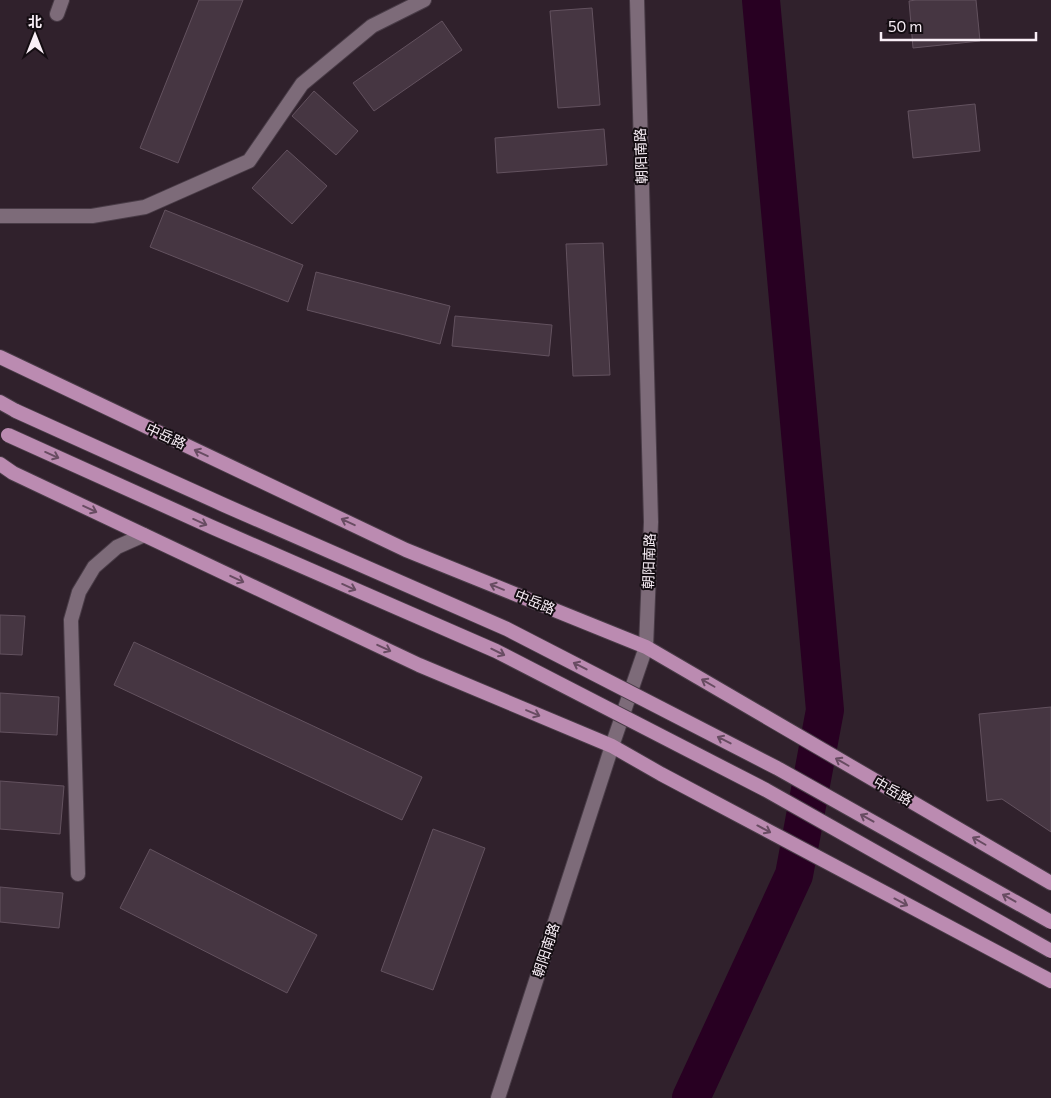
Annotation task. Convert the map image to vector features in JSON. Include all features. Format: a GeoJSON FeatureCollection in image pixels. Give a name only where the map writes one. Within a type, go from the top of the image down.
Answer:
{"type":"FeatureCollection","features":[{"type":"Feature","properties":{"kind":"main road","name":"中岳路"},"geometry":{"type":"LineString","coordinates":[[0,358],[406,550],[646,647],[1051,883]]}},
{"type":"Feature","properties":{"kind":"main road"},"geometry":{"type":"LineString","coordinates":[[0,402],[16,412],[507,629],[777,768],[1051,922]]}},
{"type":"Feature","properties":{"kind":"main road"},"geometry":{"type":"LineString","coordinates":[[4,433],[214,528],[496,651],[766,790],[1051,951]]}},
{"type":"Feature","properties":{"kind":"main road"},"geometry":{"type":"LineString","coordinates":[[0,464],[13,473],[420,665],[612,746],[1051,981]]}},
{"type":"Feature","properties":{"kind":"street"},"geometry":{"type":"LineString","coordinates":[[57,14],[62,0]]}},
{"type":"Feature","properties":{"kind":"street"},"geometry":{"type":"LineString","coordinates":[[0,216],[92,216],[145,207],[249,161],[302,84],[372,26],[424,0]]}},
{"type":"Feature","properties":{"kind":"street","name":"朝阳南路"},"geometry":{"type":"LineString","coordinates":[[498,1098],[646,647],[651,522],[637,0]]}},
{"type":"Feature","properties":{"kind":"street"},"geometry":{"type":"LineString","coordinates":[[78,874],[71,620],[79,592],[94,567],[117,547],[144,535]]}},
{"type":"Feature","properties":{"kind":"building"},"geometry":{"type":"Polygon","coordinates":[[[199,0],[243,0],[178,163],[140,148],[199,0]]]}},
{"type":"Feature","properties":{"kind":"building"},"geometry":{"type":"Polygon","coordinates":[[[976,0],[980,41],[913,48],[909,1],[976,0]]]}},
{"type":"Feature","properties":{"kind":"building"},"geometry":{"type":"Polygon","coordinates":[[[592,8],[600,105],[558,108],[550,11],[592,8]]]}},
{"type":"Feature","properties":{"kind":"building"},"geometry":{"type":"Polygon","coordinates":[[[442,21],[462,50],[374,111],[353,83],[442,21]]]}},
{"type":"Feature","properties":{"kind":"building"},"geometry":{"type":"Polygon","coordinates":[[[314,91],[358,131],[336,155],[292,116],[314,91]]]}},
{"type":"Feature","properties":{"kind":"building"},"geometry":{"type":"Polygon","coordinates":[[[975,104],[980,151],[913,158],[908,111],[975,104]]]}},
{"type":"Feature","properties":{"kind":"building"},"geometry":{"type":"Polygon","coordinates":[[[604,129],[607,165],[497,173],[495,138],[604,129]]]}},
{"type":"Feature","properties":{"kind":"building"},"geometry":{"type":"Polygon","coordinates":[[[287,150],[327,186],[292,224],[252,188],[287,150]]]}},
{"type":"Feature","properties":{"kind":"building"},"geometry":{"type":"Polygon","coordinates":[[[165,210],[303,265],[288,302],[150,247],[165,210]]]}},
{"type":"Feature","properties":{"kind":"building"},"geometry":{"type":"Polygon","coordinates":[[[603,243],[610,375],[573,376],[566,244],[603,243]]]}},
{"type":"Feature","properties":{"kind":"building"},"geometry":{"type":"Polygon","coordinates":[[[316,272],[450,306],[440,344],[307,310],[316,272]]]}},
{"type":"Feature","properties":{"kind":"building"},"geometry":{"type":"Polygon","coordinates":[[[455,316],[552,325],[549,356],[452,346],[455,316]]]}},
{"type":"Feature","properties":{"kind":"building"},"geometry":{"type":"Polygon","coordinates":[[[0,615],[25,616],[22,655],[0,654],[0,615]]]}},
{"type":"Feature","properties":{"kind":"building"},"geometry":{"type":"Polygon","coordinates":[[[134,642],[422,777],[402,820],[114,685],[134,642]]]}},
{"type":"Feature","properties":{"kind":"building"},"geometry":{"type":"Polygon","coordinates":[[[0,693],[59,697],[57,735],[0,732],[0,693]]]}},
{"type":"Feature","properties":{"kind":"building"},"geometry":{"type":"Polygon","coordinates":[[[1051,707],[1051,832],[1002,799],[987,801],[979,714],[1051,707]]]}},
{"type":"Feature","properties":{"kind":"building"},"geometry":{"type":"Polygon","coordinates":[[[0,781],[64,786],[60,834],[0,829],[0,781]]]}},
{"type":"Feature","properties":{"kind":"building"},"geometry":{"type":"Polygon","coordinates":[[[433,829],[485,848],[433,990],[381,971],[433,829]]]}},
{"type":"Feature","properties":{"kind":"building"},"geometry":{"type":"Polygon","coordinates":[[[150,849],[317,935],[287,993],[120,908],[150,849]]]}},
{"type":"Feature","properties":{"kind":"building"},"geometry":{"type":"Polygon","coordinates":[[[0,887],[63,893],[59,928],[0,922],[0,887]]]}},
{"type":"Feature","properties":{"kind":"waterway"},"geometry":{"type":"LineString","coordinates":[[691,1098],[794,875],[825,710],[761,0]]}}]}
